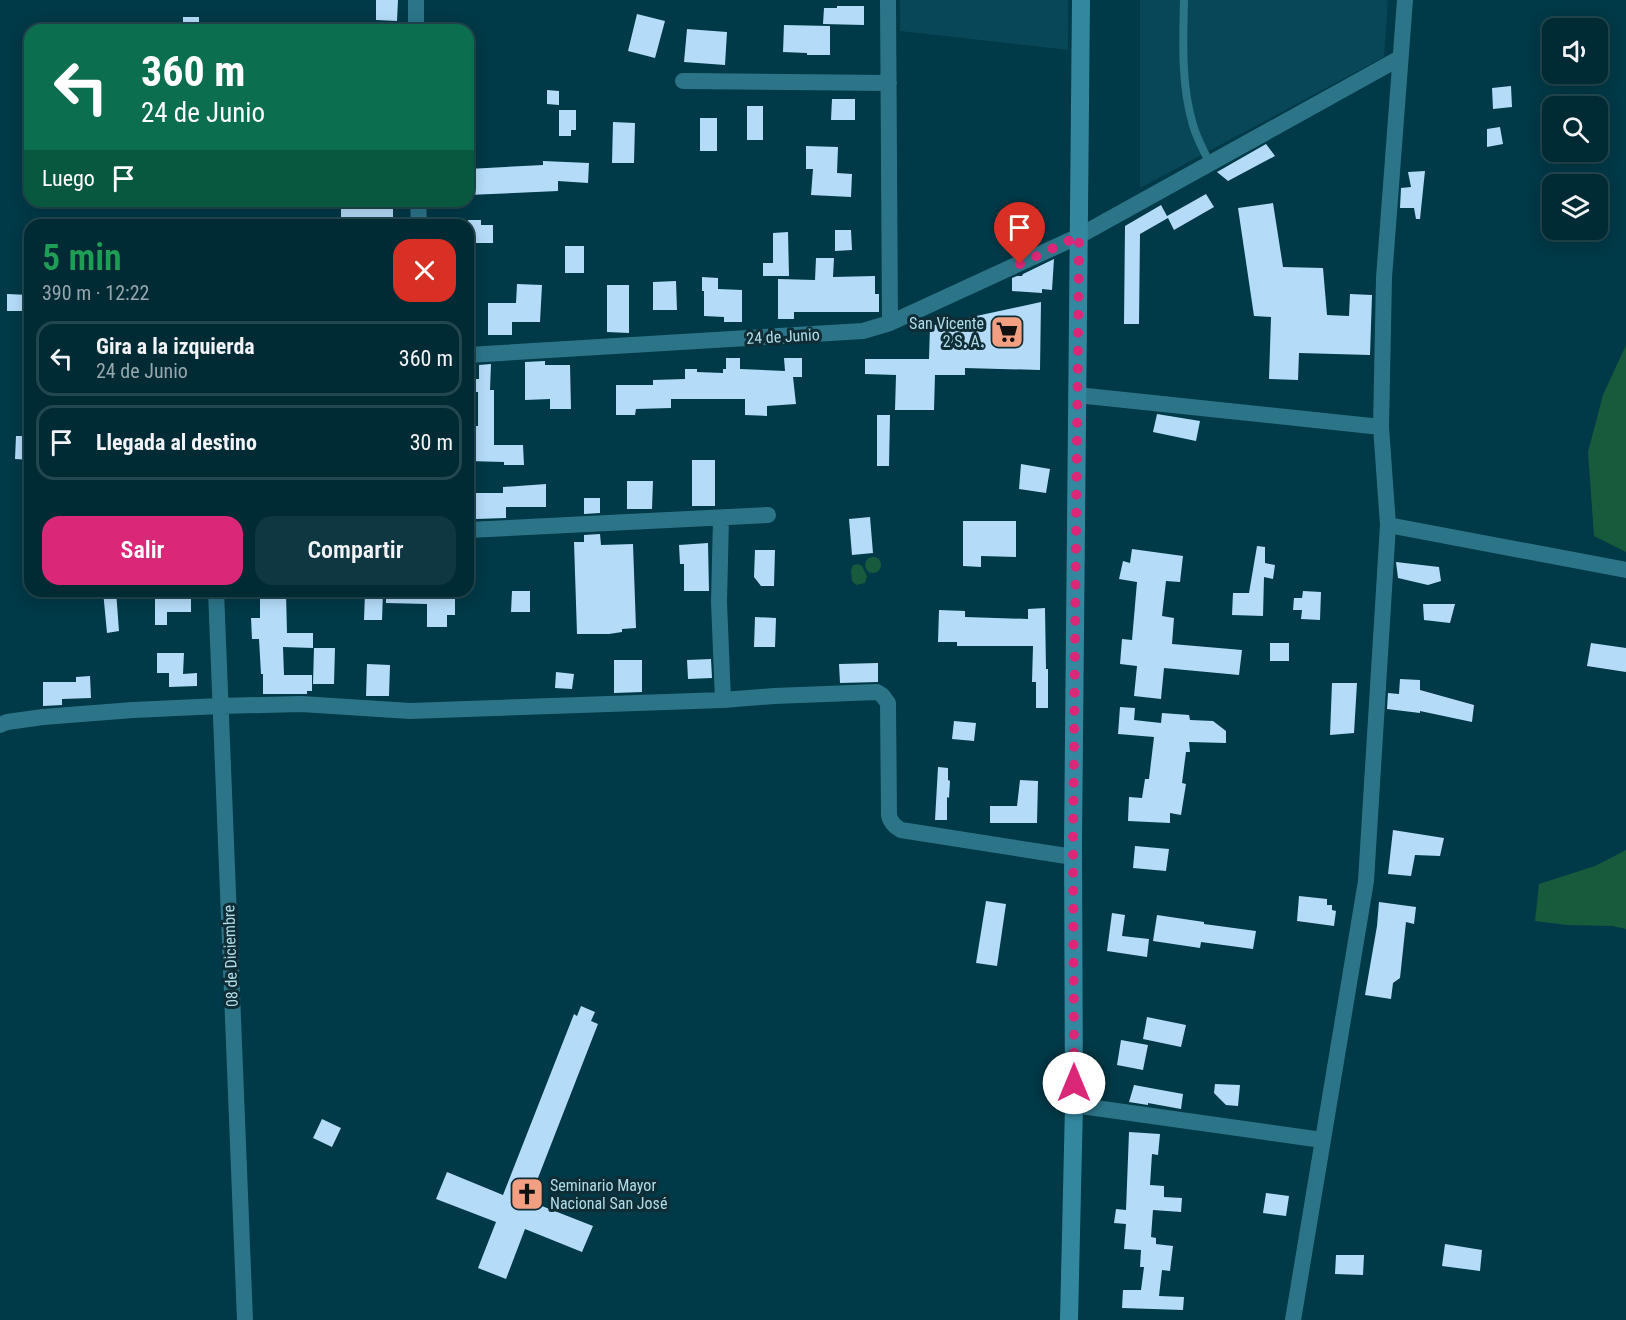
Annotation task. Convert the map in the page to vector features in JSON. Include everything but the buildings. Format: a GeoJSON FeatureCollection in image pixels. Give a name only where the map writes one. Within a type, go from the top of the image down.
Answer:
{"type":"FeatureCollection","features":[{"type":"Feature","properties":{"kind":"main road"},"geometry":{"type":"LineString","coordinates":[[1069,1320],[1074,1105],[1073,857],[1081,0]]}},
{"type":"Feature","properties":{"kind":"street"},"geometry":{"type":"LineString","coordinates":[[416,0],[416,24]]}},
{"type":"Feature","properties":{"kind":"street"},"geometry":{"type":"LineString","coordinates":[[888,0],[890,323]]}},
{"type":"Feature","properties":{"kind":"street"},"geometry":{"type":"LineString","coordinates":[[1293,1320],[1366,881],[1388,525],[1381,427],[1384,278],[1405,0]]}},
{"type":"Feature","properties":{"kind":"street","name":"24 de Junio"},"geometry":{"type":"LineString","coordinates":[[474,355],[863,332],[890,323],[1079,236],[1400,58]]}},
{"type":"Feature","properties":{"kind":"street"},"geometry":{"type":"LineString","coordinates":[[682,81],[889,83]]}},
{"type":"Feature","properties":{"kind":"street"},"geometry":{"type":"LineString","coordinates":[[1077,395],[1381,427]]}},
{"type":"Feature","properties":{"kind":"street"},"geometry":{"type":"LineString","coordinates":[[474,530],[768,516]]}},
{"type":"Feature","properties":{"kind":"street"},"geometry":{"type":"LineString","coordinates":[[721,518],[719,602],[723,700]]}},
{"type":"Feature","properties":{"kind":"street"},"geometry":{"type":"LineString","coordinates":[[1388,525],[1626,570]]}},
{"type":"Feature","properties":{"kind":"street","name":"08 de Diciembre"},"geometry":{"type":"LineString","coordinates":[[216,597],[245,1320]]}},
{"type":"Feature","properties":{"kind":"street"},"geometry":{"type":"LineString","coordinates":[[0,725],[43,717],[220,706],[302,704],[411,711],[880,693],[888,703],[889,815],[892,824],[901,830],[1073,857]]}},
{"type":"Feature","properties":{"kind":"street"},"geometry":{"type":"LineString","coordinates":[[1074,1105],[1322,1140]]}},
{"type":"Feature","properties":{"kind":"lane"},"geometry":{"type":"LineString","coordinates":[[1184,0],[1183,52],[1187,99],[1194,128],[1210,164]]}},
{"type":"Feature","properties":{"kind":"shaded area"},"geometry":{"type":"Polygon","coordinates":[[[900,0],[1068,0],[1068,50],[900,31],[900,0]]]}},
{"type":"Feature","properties":{"kind":"shaded area"},"geometry":{"type":"Polygon","coordinates":[[[1140,0],[1388,0],[1384,57],[1140,188],[1140,0]]]}},
{"type":"Feature","properties":{"kind":"green space"},"geometry":{"type":"Polygon","coordinates":[[[1626,345],[1626,552],[1594,536],[1588,452],[1603,395],[1626,345]]]}},
{"type":"Feature","properties":{"kind":"green space"},"geometry":{"type":"Polygon","coordinates":[[[870,557],[876,557],[881,565],[879,571],[870,573],[865,568],[865,562],[870,557]]]}},
{"type":"Feature","properties":{"kind":"green space"},"geometry":{"type":"Polygon","coordinates":[[[853,565],[862,566],[867,576],[865,583],[856,585],[852,581],[851,570],[853,565]]]}},
{"type":"Feature","properties":{"kind":"green space"},"geometry":{"type":"Polygon","coordinates":[[[1626,850],[1626,929],[1535,921],[1539,884],[1595,866],[1626,850]]]}},
{"type":"Feature","properties":{"kind":"place","name":"San Vicente 2 S. A."},"geometry":{"type":"Point","coordinates":[1007,332]}},
{"type":"Feature","properties":{"kind":"place","name":"Seminario Mayor Nacional San José"},"geometry":{"type":"Point","coordinates":[527,1194]}},
{"type":"Feature","properties":{"kind":"route"},"geometry":{"type":"LineString","coordinates":[[1020,264],[1079,236],[1073,843],[1074,1083]]}}]}
